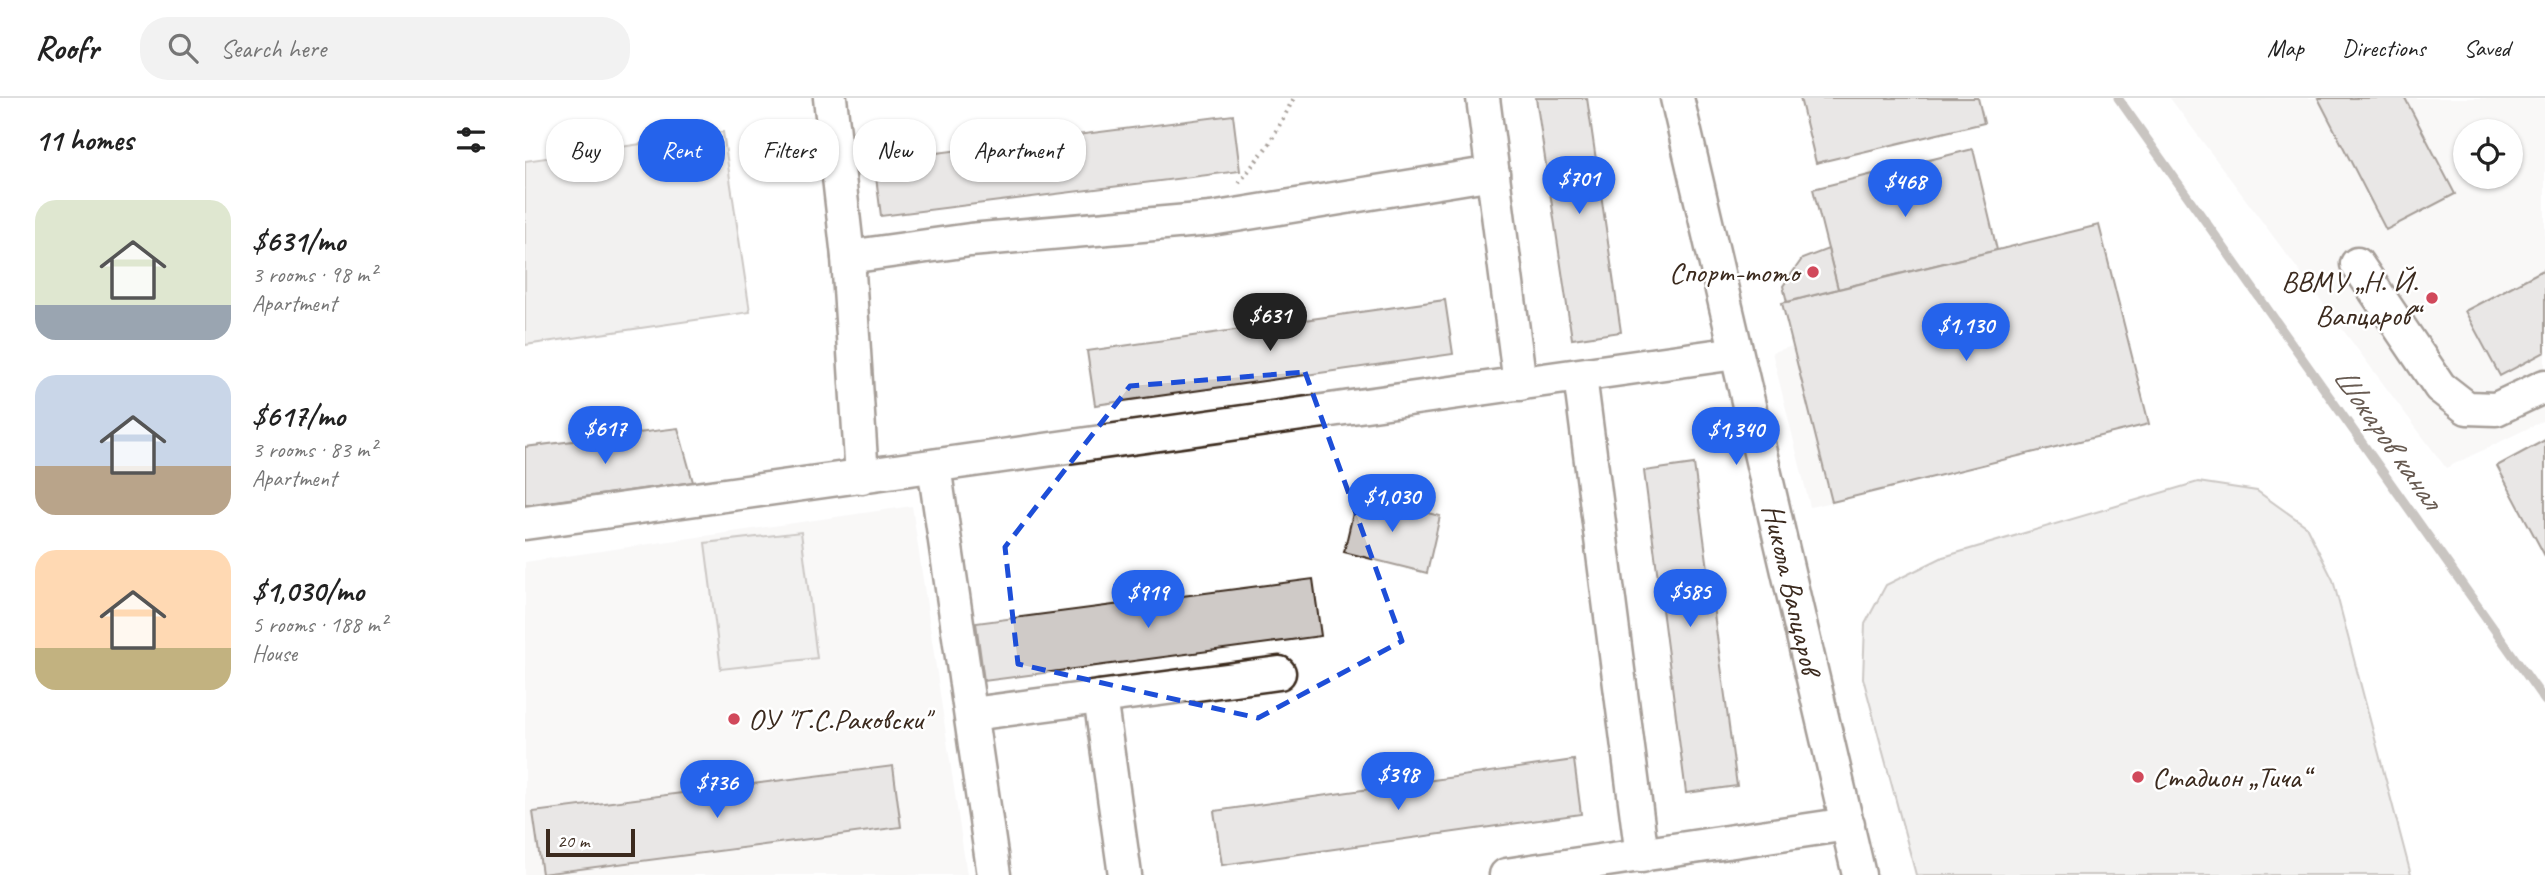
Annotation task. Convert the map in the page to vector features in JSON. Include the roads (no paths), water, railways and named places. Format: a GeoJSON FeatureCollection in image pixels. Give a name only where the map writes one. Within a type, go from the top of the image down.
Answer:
{"type":"FeatureCollection","features":[{"type":"Feature","properties":{"kind":"street"},"geometry":{"type":"LineString","coordinates":[[830,98],[848,257],[862,477]]}},
{"type":"Feature","properties":{"kind":"street"},"geometry":{"type":"LineString","coordinates":[[1483,98],[1520,384]]}},
{"type":"Feature","properties":{"kind":"street","name":"Никола Вапцаров"},"geometry":{"type":"LineString","coordinates":[[1677,98],[1859,875]]}},
{"type":"Feature","properties":{"kind":"street"},"geometry":{"type":"LineString","coordinates":[[848,257],[970,240],[1211,219],[1493,173]]}},
{"type":"Feature","properties":{"kind":"street"},"geometry":{"type":"LineString","coordinates":[[2357,264],[2440,387],[2467,408],[2496,409],[2545,386]]}},
{"type":"Feature","properties":{"kind":"street"},"geometry":{"type":"LineString","coordinates":[[525,523],[1736,353]]}},
{"type":"Feature","properties":{"kind":"street"},"geometry":{"type":"LineString","coordinates":[[1580,376],[1642,856]]}},
{"type":"Feature","properties":{"kind":"street"},"geometry":{"type":"LineString","coordinates":[[934,466],[994,875]]}},
{"type":"Feature","properties":{"kind":"street"},"geometry":{"type":"LineString","coordinates":[[972,714],[1279,673]]}},
{"type":"Feature","properties":{"kind":"street"},"geometry":{"type":"LineString","coordinates":[[1100,697],[1125,875]]}},
{"type":"Feature","properties":{"kind":"street"},"geometry":{"type":"LineString","coordinates":[[1506,875],[1642,856],[1691,862],[1848,824]]}},
{"type":"Feature","properties":{"kind":"waterway","name":"Шокаров канал"},"geometry":{"type":"LineString","coordinates":[[2118,98],[2545,701]]}},
{"type":"Feature","properties":{"kind":"place","name":"Спорт-тото"},"geometry":{"type":"Point","coordinates":[1813,272]}},
{"type":"Feature","properties":{"kind":"place","name":"ВВМУ „Н. Й. Вапцаров“"},"geometry":{"type":"Point","coordinates":[2432,298]}},
{"type":"Feature","properties":{"kind":"place","name":"ОУ \"Г.С.Раковски\""},"geometry":{"type":"Point","coordinates":[734,719]}},
{"type":"Feature","properties":{"kind":"place","name":"Стадион „Тича“"},"geometry":{"type":"Point","coordinates":[2138,777]}}]}
